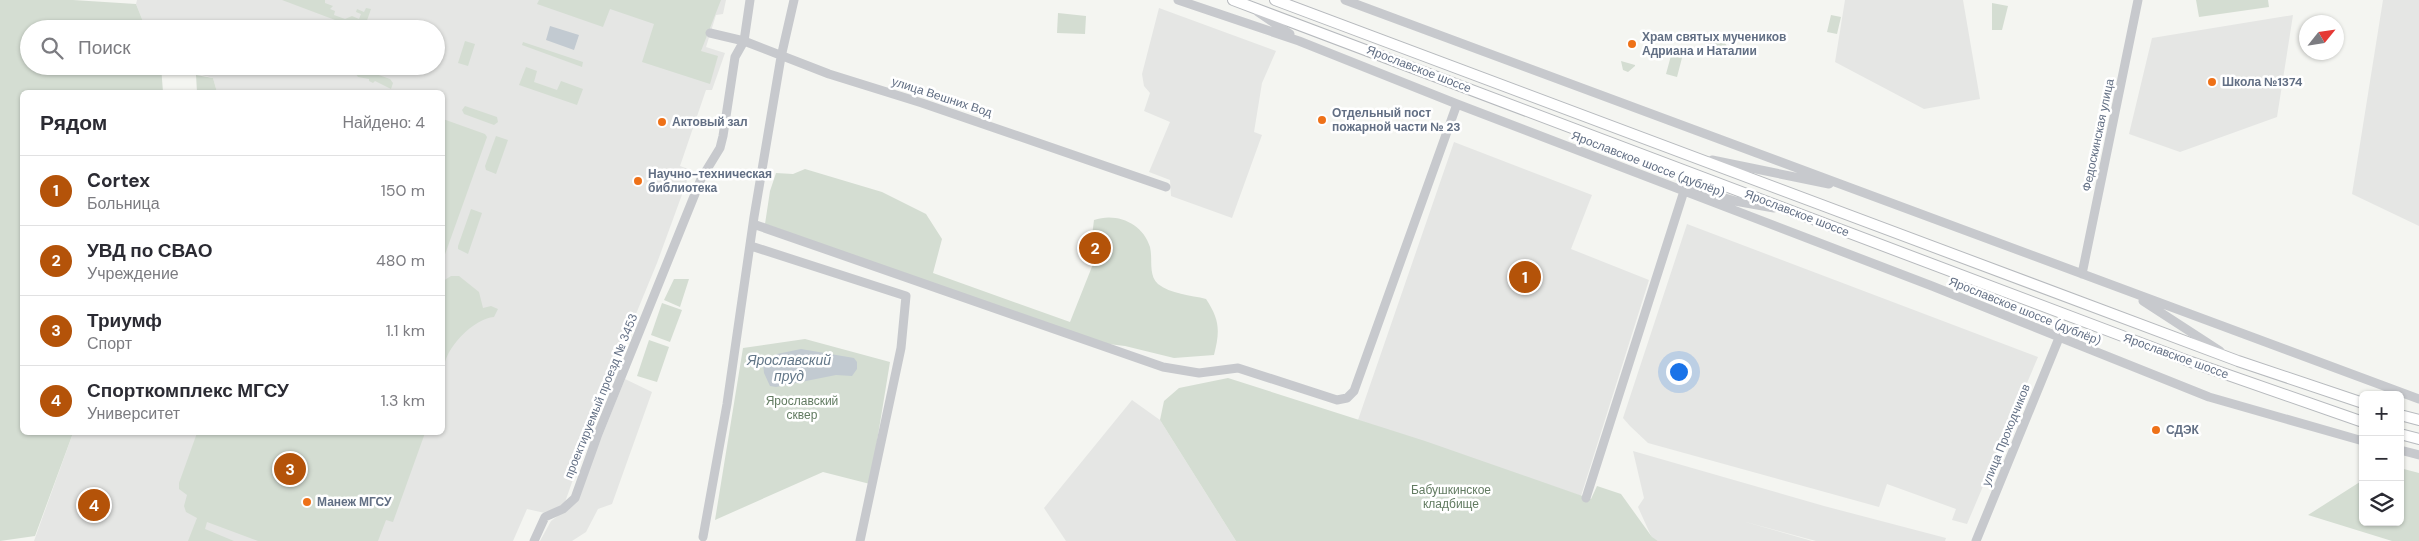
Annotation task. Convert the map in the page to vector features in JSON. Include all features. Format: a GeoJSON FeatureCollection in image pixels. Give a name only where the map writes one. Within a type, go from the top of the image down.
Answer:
{"type":"FeatureCollection","features":[{"type":"Feature","properties":{"kind":"main road","name":"Ярославское шоссе"},"geometry":{"type":"LineString","coordinates":[[1233,0],[2200,365],[2359,421]]}},
{"type":"Feature","properties":{"kind":"main road","name":"Ярославское шоссе"},"geometry":{"type":"LineString","coordinates":[[1275,0],[2238,361],[2359,402]]}},
{"type":"Feature","properties":{"kind":"main road"},"geometry":{"type":"LineString","coordinates":[[2404,416],[2419,420]]}},
{"type":"Feature","properties":{"kind":"main road"},"geometry":{"type":"LineString","coordinates":[[2404,435],[2419,439]]}},
{"type":"Feature","properties":{"kind":"street","name":"проектируемый проезд № 3453"},"geometry":{"type":"LineString","coordinates":[[534,541],[544,517],[563,509],[575,498],[598,434],[701,178],[720,148],[735,57],[744,41],[750,0]]}},
{"type":"Feature","properties":{"kind":"street"},"geometry":{"type":"LineString","coordinates":[[703,536],[727,404],[753,224],[781,56],[794,0]]}},
{"type":"Feature","properties":{"kind":"street","name":"Ярославское шоссе (дублёр)"},"geometry":{"type":"LineString","coordinates":[[1178,0],[1299,41],[1825,247],[1932,286],[2209,398],[2359,440]]}},
{"type":"Feature","properties":{"kind":"street"},"geometry":{"type":"LineString","coordinates":[[1345,0],[2419,399]]}},
{"type":"Feature","properties":{"kind":"street","name":"Федоскинская улица"},"geometry":{"type":"LineString","coordinates":[[2082,274],[2138,0]]}},
{"type":"Feature","properties":{"kind":"street"},"geometry":{"type":"LineString","coordinates":[[1250,6],[1299,41]]}},
{"type":"Feature","properties":{"kind":"street","name":"улица Вешних Вод"},"geometry":{"type":"LineString","coordinates":[[710,33],[744,41],[781,56],[1166,187]]}},
{"type":"Feature","properties":{"kind":"street"},"geometry":{"type":"LineString","coordinates":[[753,224],[1163,367],[1199,374],[1238,368],[1337,400],[1347,398],[1354,391],[1457,104]]}},
{"type":"Feature","properties":{"kind":"street"},"geometry":{"type":"LineString","coordinates":[[1693,157],[1849,187]]}},
{"type":"Feature","properties":{"kind":"street"},"geometry":{"type":"LineString","coordinates":[[1660,182],[1687,186],[1735,201],[1795,212]]}},
{"type":"Feature","properties":{"kind":"street"},"geometry":{"type":"LineString","coordinates":[[1586,498],[1684,191]]}},
{"type":"Feature","properties":{"kind":"street"},"geometry":{"type":"LineString","coordinates":[[750,246],[906,296],[901,348],[860,541]]}},
{"type":"Feature","properties":{"kind":"street"},"geometry":{"type":"LineString","coordinates":[[2132,293],[2198,338],[2238,361]]}},
{"type":"Feature","properties":{"kind":"street","name":"улица Проходчиков"},"geometry":{"type":"LineString","coordinates":[[1976,541],[2059,338]]}},
{"type":"Feature","properties":{"kind":"street"},"geometry":{"type":"LineString","coordinates":[[2404,451],[2419,455]]}},
{"type":"Feature","properties":{"kind":"shaded area"},"geometry":{"type":"Polygon","coordinates":[[[137,0],[726,0],[723,14],[716,15],[706,47],[725,53],[712,90],[706,90],[680,166],[691,170],[657,263],[603,394],[564,505],[545,513],[527,509],[513,541],[34,541],[72,435],[445,435],[445,90],[216,90],[213,78],[202,75],[445,75],[445,20],[142,20],[136,4],[137,0]]]}},
{"type":"Feature","properties":{"kind":"shaded area"},"geometry":{"type":"Polygon","coordinates":[[[1845,0],[1963,0],[1980,99],[1924,109],[1835,62],[1845,0]]]}},
{"type":"Feature","properties":{"kind":"shaded area"},"geometry":{"type":"Polygon","coordinates":[[[2383,0],[2419,0],[2419,226],[2352,194],[2383,0]]]}},
{"type":"Feature","properties":{"kind":"shaded area"},"geometry":{"type":"Polygon","coordinates":[[[1159,8],[1276,51],[1262,83],[1254,132],[1262,135],[1232,218],[1171,196],[1170,180],[1149,172],[1170,122],[1144,111],[1150,93],[1144,86],[1142,74],[1159,8]]]}},
{"type":"Feature","properties":{"kind":"shaded area","name":"Школа №1374"},"geometry":{"type":"Polygon","coordinates":[[[2293,15],[2277,117],[2180,152],[2129,134],[2152,38],[2293,15]]]}},
{"type":"Feature","properties":{"kind":"shaded area"},"geometry":{"type":"Polygon","coordinates":[[[1454,142],[1592,195],[1571,249],[1649,280],[1581,496],[1358,420],[1454,142]]]}},
{"type":"Feature","properties":{"kind":"shaded area"},"geometry":{"type":"Polygon","coordinates":[[[1687,224],[2038,357],[1967,524],[1952,520],[1956,509],[1887,484],[1879,507],[1648,443],[1630,426],[1623,418],[1687,224]]]}},
{"type":"Feature","properties":{"kind":"shaded area"},"geometry":{"type":"Polygon","coordinates":[[[625,379],[652,392],[612,504],[598,509],[586,532],[572,541],[540,541],[551,521],[575,503],[625,379]]]}},
{"type":"Feature","properties":{"kind":"shaded area"},"geometry":{"type":"Polygon","coordinates":[[[1132,400],[1160,420],[1236,541],[1066,541],[1044,508],[1132,400]]]}},
{"type":"Feature","properties":{"kind":"shaded area"},"geometry":{"type":"Polygon","coordinates":[[[1633,451],[1824,506],[1946,538],[1945,541],[1816,541],[1742,521],[1812,541],[1658,541],[1652,538],[1638,507],[1644,498],[1633,451]]]}},
{"type":"Feature","properties":{"kind":"green space"},"geometry":{"type":"Polygon","coordinates":[[[0,0],[73,0],[136,4],[142,20],[20,20],[20,75],[162,75],[163,90],[20,90],[20,435],[72,435],[35,536],[0,541],[0,0]]]}},
{"type":"Feature","properties":{"kind":"green space"},"geometry":{"type":"Polygon","coordinates":[[[282,0],[325,0],[325,3],[333,6],[330,9],[335,11],[334,15],[345,19],[352,16],[359,19],[361,14],[356,12],[357,9],[364,12],[366,8],[371,9],[367,20],[335,20],[282,0]]]}},
{"type":"Feature","properties":{"kind":"green space"},"geometry":{"type":"Polygon","coordinates":[[[539,0],[721,0],[701,51],[718,56],[710,84],[642,62],[654,24],[610,9],[603,27],[537,4],[539,0]]]}},
{"type":"Feature","properties":{"kind":"green space"},"geometry":{"type":"Polygon","coordinates":[[[2196,0],[2268,0],[2269,7],[2199,17],[2196,0]]]}},
{"type":"Feature","properties":{"kind":"green space"},"geometry":{"type":"Polygon","coordinates":[[[1992,3],[2008,6],[2002,30],[1992,30],[1992,3]]]}},
{"type":"Feature","properties":{"kind":"green space"},"geometry":{"type":"Polygon","coordinates":[[[1058,13],[1086,16],[1085,34],[1057,33],[1058,13]]]}},
{"type":"Feature","properties":{"kind":"green space"},"geometry":{"type":"Polygon","coordinates":[[[1831,15],[1841,17],[1837,34],[1827,32],[1831,15]]]}},
{"type":"Feature","properties":{"kind":"green space"},"geometry":{"type":"Polygon","coordinates":[[[1720,36],[1727,46],[1712,55],[1706,45],[1720,36]]]}},
{"type":"Feature","properties":{"kind":"green space"},"geometry":{"type":"Polygon","coordinates":[[[465,41],[475,44],[468,66],[458,63],[465,41]]]}},
{"type":"Feature","properties":{"kind":"green space"},"geometry":{"type":"Polygon","coordinates":[[[523,42],[583,62],[582,67],[522,45],[523,42]]]}},
{"type":"Feature","properties":{"kind":"green space"},"geometry":{"type":"Polygon","coordinates":[[[1672,52],[1683,54],[1677,77],[1666,74],[1672,52]]]}},
{"type":"Feature","properties":{"kind":"green space"},"geometry":{"type":"Polygon","coordinates":[[[1621,61],[1635,66],[1628,72],[1623,70],[1621,61]]]}},
{"type":"Feature","properties":{"kind":"green space"},"geometry":{"type":"Polygon","coordinates":[[[526,67],[537,71],[534,82],[557,90],[561,81],[583,89],[577,105],[519,85],[526,67]]]}},
{"type":"Feature","properties":{"kind":"green space"},"geometry":{"type":"Polygon","coordinates":[[[196,75],[213,78],[216,90],[197,90],[196,75]]]}},
{"type":"Feature","properties":{"kind":"green space"},"geometry":{"type":"Polygon","coordinates":[[[357,75],[379,75],[390,79],[393,83],[391,89],[375,81],[373,83],[369,79],[357,75]]]}},
{"type":"Feature","properties":{"kind":"green space"},"geometry":{"type":"Polygon","coordinates":[[[465,106],[497,117],[498,122],[494,125],[464,114],[462,110],[465,106]]]}},
{"type":"Feature","properties":{"kind":"green space"},"geometry":{"type":"Polygon","coordinates":[[[445,120],[485,134],[487,137],[445,254],[445,120]]]}},
{"type":"Feature","properties":{"kind":"green space"},"geometry":{"type":"Polygon","coordinates":[[[496,136],[508,140],[496,174],[486,170],[485,166],[496,136]]]}},
{"type":"Feature","properties":{"kind":"green space"},"geometry":{"type":"Polygon","coordinates":[[[805,169],[882,192],[926,214],[942,239],[933,273],[1070,322],[1095,259],[1091,244],[1094,220],[1111,217],[1128,222],[1141,232],[1150,247],[1152,272],[1158,284],[1175,292],[1206,299],[1214,313],[1218,326],[1214,355],[1174,358],[1125,346],[1100,343],[765,224],[770,191],[776,173],[793,174],[805,169]]]}},
{"type":"Feature","properties":{"kind":"green space"},"geometry":{"type":"Polygon","coordinates":[[[471,209],[482,213],[468,254],[458,249],[458,246],[471,209]]]}},
{"type":"Feature","properties":{"kind":"green space"},"geometry":{"type":"Polygon","coordinates":[[[451,276],[459,276],[479,292],[483,308],[491,306],[498,309],[494,317],[478,323],[461,336],[445,362],[445,280],[451,276]]]}},
{"type":"Feature","properties":{"kind":"green space"},"geometry":{"type":"Polygon","coordinates":[[[674,279],[689,279],[680,307],[664,300],[674,279]]]}},
{"type":"Feature","properties":{"kind":"green space"},"geometry":{"type":"Polygon","coordinates":[[[662,303],[682,310],[670,342],[651,335],[662,303]]]}},
{"type":"Feature","properties":{"kind":"green space","name":"Ярославский сквер"},"geometry":{"type":"Polygon","coordinates":[[[805,339],[890,362],[870,484],[823,472],[715,520],[743,348],[805,339]]]}},
{"type":"Feature","properties":{"kind":"green space"},"geometry":{"type":"Polygon","coordinates":[[[649,340],[669,347],[657,382],[637,376],[649,340]]]}},
{"type":"Feature","properties":{"kind":"green space","name":"Бабушкинское кладбище"},"geometry":{"type":"Polygon","coordinates":[[[1228,378],[1425,441],[1591,499],[1597,486],[1621,494],[1652,537],[1658,541],[1236,541],[1160,420],[1164,401],[1179,388],[1228,378]]]}},
{"type":"Feature","properties":{"kind":"green space","name":"Манеж МГСУ"},"geometry":{"type":"Polygon","coordinates":[[[196,435],[424,435],[393,522],[386,520],[378,541],[258,541],[207,522],[205,529],[234,541],[188,541],[197,518],[186,512],[184,506],[187,495],[179,489],[179,483],[196,435]]]}},
{"type":"Feature","properties":{"kind":"green space"},"geometry":{"type":"Polygon","coordinates":[[[2404,469],[2419,473],[2419,541],[2392,541],[2308,515],[2359,483],[2359,526],[2404,526],[2404,469]]]}},
{"type":"Feature","properties":{"kind":"water"},"geometry":{"type":"Polygon","coordinates":[[[550,26],[579,35],[574,50],[546,40],[550,26]]]}},
{"type":"Feature","properties":{"kind":"water","name":"Ярославский пруд"},"geometry":{"type":"Polygon","coordinates":[[[801,349],[854,358],[857,362],[857,369],[852,376],[836,375],[776,387],[770,386],[764,373],[763,363],[777,354],[801,349]]]}},
{"type":"Feature","properties":{"kind":"place","name":"Храм святых мучеников Адриана и Наталии"},"geometry":{"type":"Point","coordinates":[1632,44]}},
{"type":"Feature","properties":{"kind":"place","name":"Школа №1374"},"geometry":{"type":"Point","coordinates":[2212,82]}},
{"type":"Feature","properties":{"kind":"place","name":"Отдельный пост пожарной части № 23"},"geometry":{"type":"Point","coordinates":[1322,120]}},
{"type":"Feature","properties":{"kind":"place","name":"Актовый зал"},"geometry":{"type":"Point","coordinates":[662,122]}},
{"type":"Feature","properties":{"kind":"place","name":"Научно-техническая библиотека"},"geometry":{"type":"Point","coordinates":[638,181]}},
{"type":"Feature","properties":{"kind":"place","name":"УВД по СВАО"},"geometry":{"type":"Point","coordinates":[1095,248]}},
{"type":"Feature","properties":{"kind":"place","name":"Cortex"},"geometry":{"type":"Point","coordinates":[1525,277]}},
{"type":"Feature","properties":{"kind":"place","name":"СДЭК"},"geometry":{"type":"Point","coordinates":[2156,430]}},
{"type":"Feature","properties":{"kind":"place","name":"Триумф"},"geometry":{"type":"Point","coordinates":[290,469]}},
{"type":"Feature","properties":{"kind":"place","name":"Манеж МГСУ"},"geometry":{"type":"Point","coordinates":[307,502]}},
{"type":"Feature","properties":{"kind":"place","name":"Спорткомплекс МГСУ"},"geometry":{"type":"Point","coordinates":[94,505]}}]}
